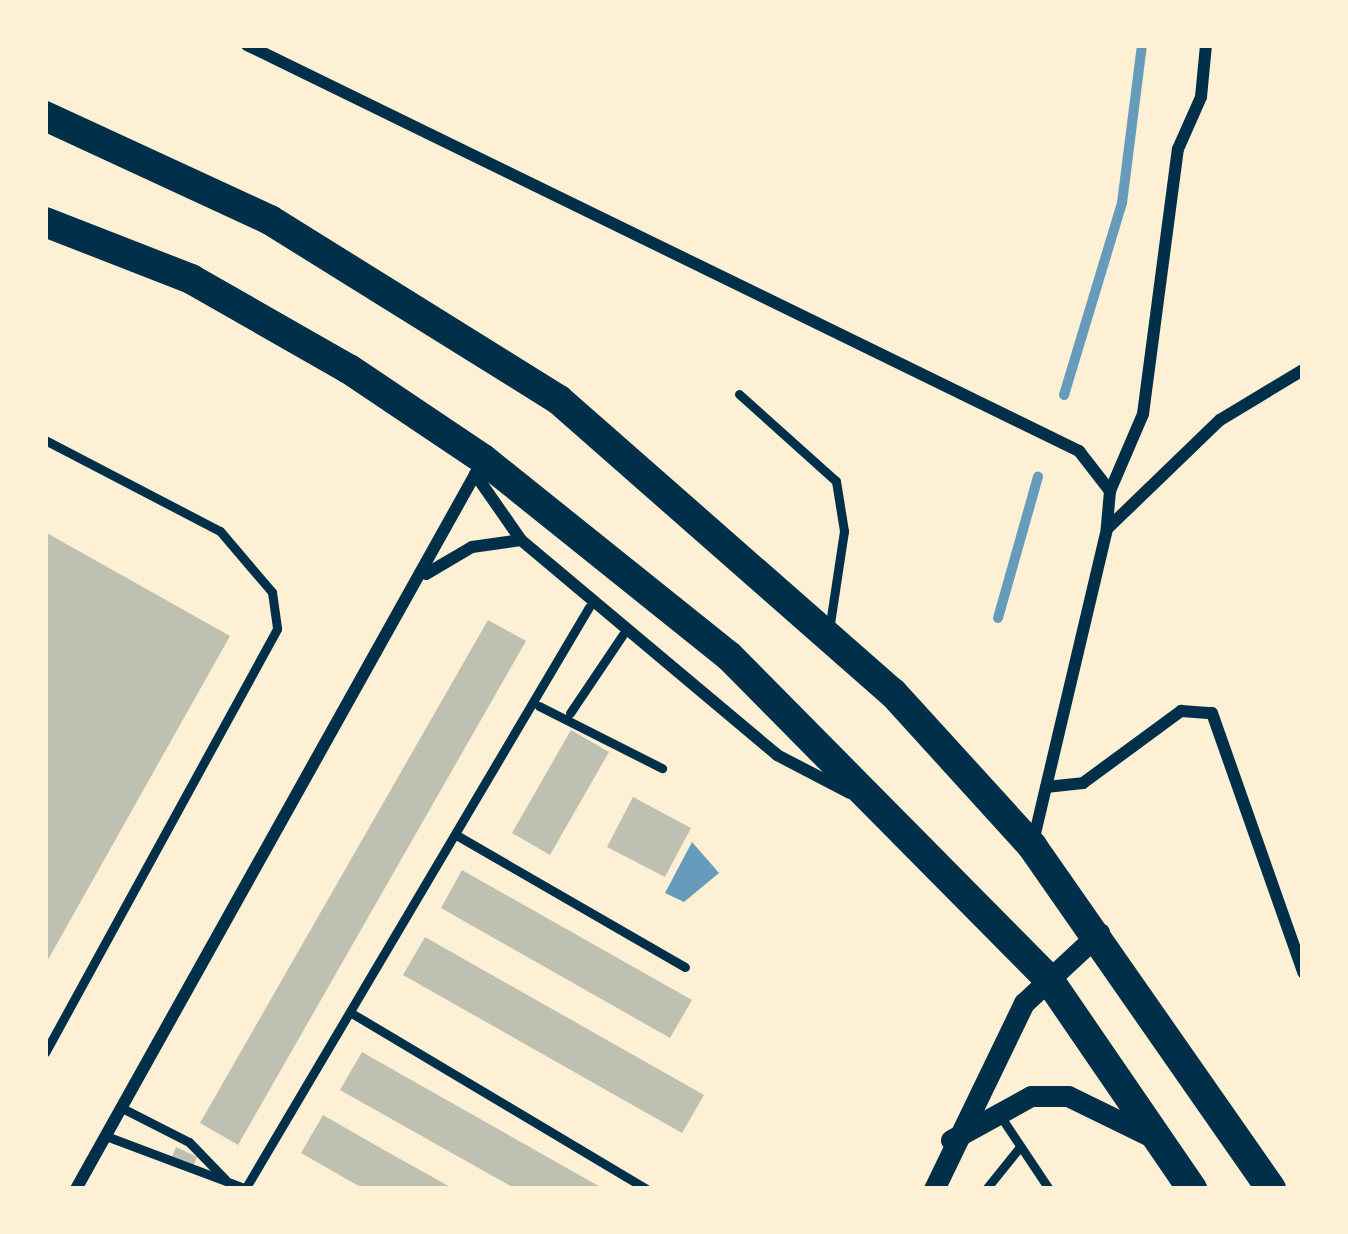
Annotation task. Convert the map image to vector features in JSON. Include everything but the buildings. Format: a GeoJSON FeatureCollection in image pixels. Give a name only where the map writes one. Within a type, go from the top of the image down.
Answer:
{"type":"FeatureCollection","features":[{"type":"Feature","properties":{"kind":"main road"},"geometry":{"type":"LineString","coordinates":[[45,116],[270,220],[559,400],[828,635],[1032,846],[1099,933],[1271,1189]]}},
{"type":"Feature","properties":{"kind":"main road"},"geometry":{"type":"LineString","coordinates":[[45,222],[191,280],[479,467],[729,656],[891,813],[1047,977],[1192,1189]]}},
{"type":"Feature","properties":{"kind":"street"},"geometry":{"type":"LineString","coordinates":[[248,45],[1078,451],[1110,491]]}},
{"type":"Feature","properties":{"kind":"street"},"geometry":{"type":"LineString","coordinates":[[1032,846],[1107,529],[1110,491],[1143,414],[1178,149],[1207,45]]}},
{"type":"Feature","properties":{"kind":"street"},"geometry":{"type":"LineString","coordinates":[[1107,529],[1220,419],[1303,370]]}},
{"type":"Feature","properties":{"kind":"street"},"geometry":{"type":"LineString","coordinates":[[479,467],[521,540],[589,607],[777,755],[891,813]]}},
{"type":"Feature","properties":{"kind":"street"},"geometry":{"type":"LineString","coordinates":[[76,1189],[425,574],[479,467]]}},
{"type":"Feature","properties":{"kind":"street"},"geometry":{"type":"LineString","coordinates":[[425,574],[472,547],[521,540]]}},
{"type":"Feature","properties":{"kind":"street"},"geometry":{"type":"LineString","coordinates":[[1046,787],[1083,783],[1181,711],[1212,712],[1303,972]]}},
{"type":"Feature","properties":{"kind":"street"},"geometry":{"type":"LineString","coordinates":[[934,1189],[950,1140],[1047,977],[1099,933]]}},
{"type":"Feature","properties":{"kind":"street"},"geometry":{"type":"LineString","coordinates":[[950,1140],[1031,1096],[1067,1096],[1165,1144]]}},
{"type":"Feature","properties":{"kind":"lane"},"geometry":{"type":"LineString","coordinates":[[739,394],[836,481],[844,531],[828,635]]}},
{"type":"Feature","properties":{"kind":"lane"},"geometry":{"type":"LineString","coordinates":[[45,440],[220,532],[272,592],[277,629],[45,1052]]}},
{"type":"Feature","properties":{"kind":"lane"},"geometry":{"type":"LineString","coordinates":[[106,1136],[174,1169],[225,1179],[246,1189],[539,706],[589,607]]}},
{"type":"Feature","properties":{"kind":"lane"},"geometry":{"type":"LineString","coordinates":[[570,713],[623,634]]}},
{"type":"Feature","properties":{"kind":"lane"},"geometry":{"type":"LineString","coordinates":[[539,706],[570,713],[662,768]]}},
{"type":"Feature","properties":{"kind":"lane"},"geometry":{"type":"LineString","coordinates":[[458,836],[685,967]]}},
{"type":"Feature","properties":{"kind":"lane"},"geometry":{"type":"LineString","coordinates":[[353,1014],[646,1189]]}},
{"type":"Feature","properties":{"kind":"lane"},"geometry":{"type":"LineString","coordinates":[[122,1108],[190,1142],[225,1179]]}},
{"type":"Feature","properties":{"kind":"lane"},"geometry":{"type":"LineString","coordinates":[[999,1114],[1049,1189]]}},
{"type":"Feature","properties":{"kind":"lane"},"geometry":{"type":"LineString","coordinates":[[986,1189],[1019,1148]]}},
{"type":"Feature","properties":{"kind":"water"},"geometry":{"type":"Polygon","coordinates":[[[692,842],[719,873],[684,902],[665,893],[692,842]]]}},
{"type":"Feature","properties":{"kind":"waterway"},"geometry":{"type":"LineString","coordinates":[[1064,395],[1122,203],[1142,45]]}},
{"type":"Feature","properties":{"kind":"waterway"},"geometry":{"type":"LineString","coordinates":[[998,618],[1038,477]]}}]}
